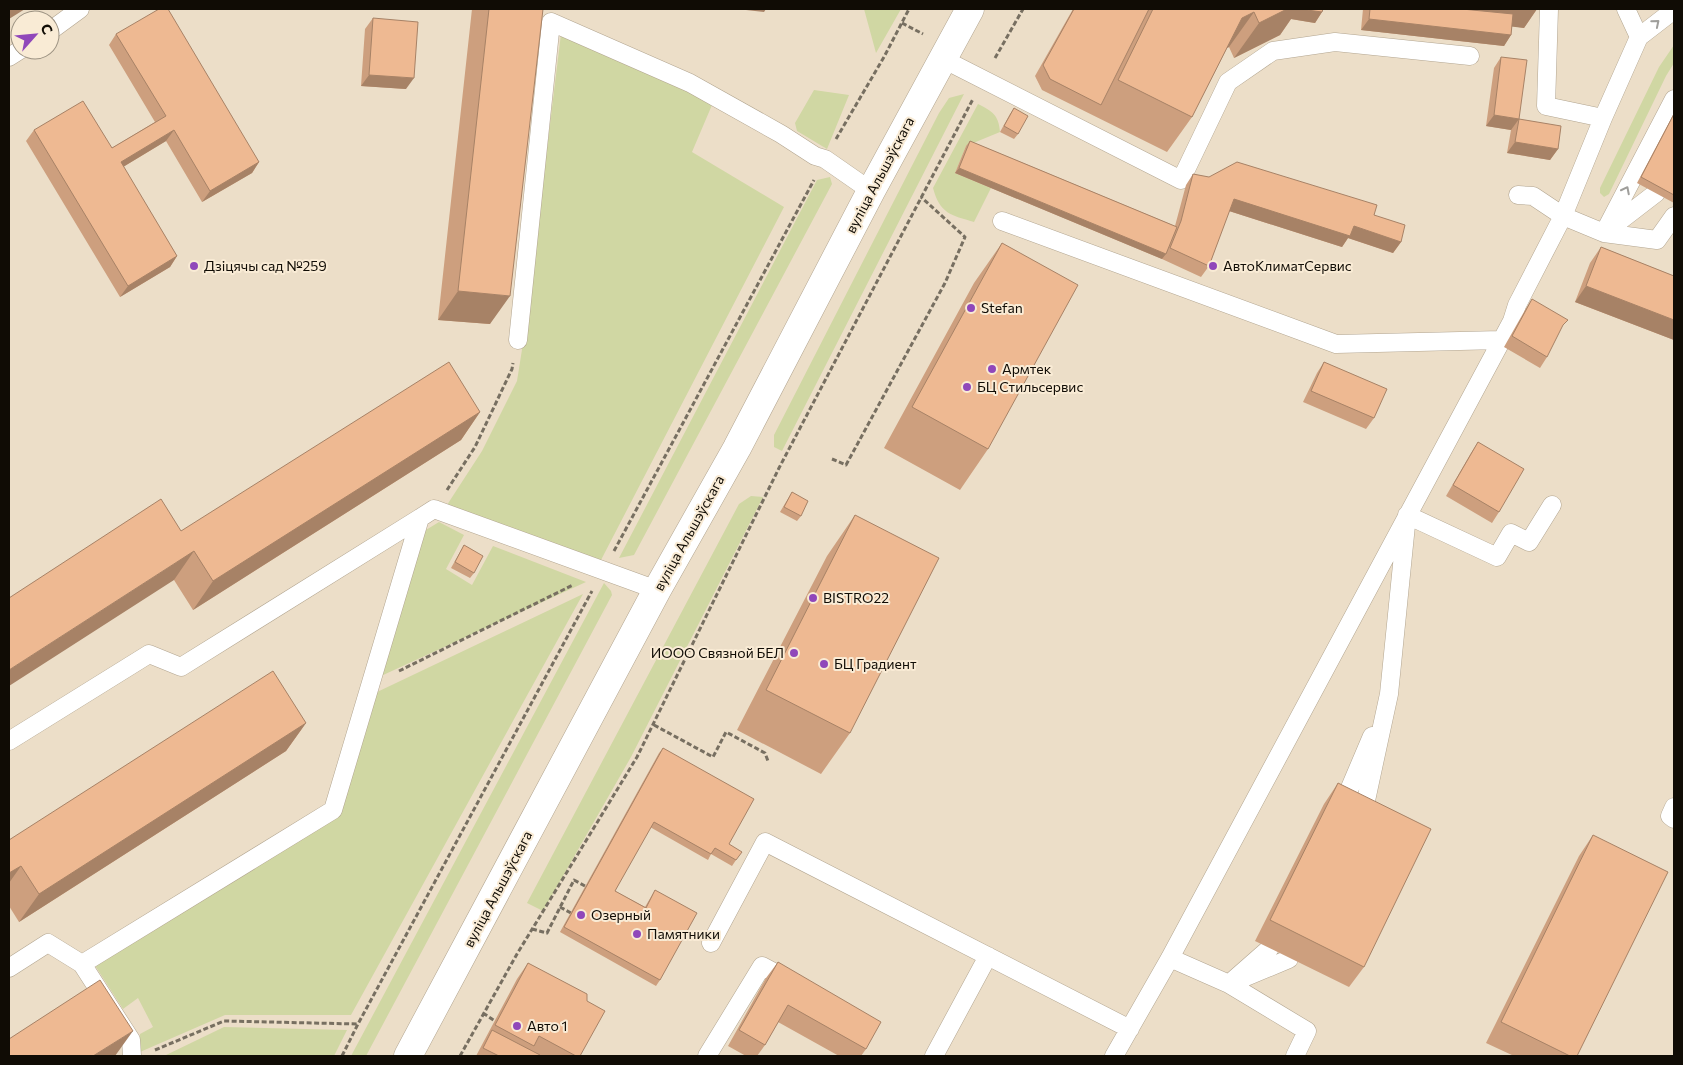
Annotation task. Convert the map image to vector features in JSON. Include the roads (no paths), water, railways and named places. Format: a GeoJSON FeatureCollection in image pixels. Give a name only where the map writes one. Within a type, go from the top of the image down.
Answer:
{"type":"FeatureCollection","features":[{"type":"Feature","properties":{"kind":"main road","name":"вуліца Альшэўскага"},"geometry":{"type":"LineString","coordinates":[[416,1054],[657,590],[737,448],[871,191],[970,9]]}},
{"type":"Feature","properties":{"kind":"lane"},"geometry":{"type":"LineString","coordinates":[[60,24],[80,9]]}},
{"type":"Feature","properties":{"kind":"lane"},"geometry":{"type":"LineString","coordinates":[[1548,9],[1546,106],[1603,118]]}},
{"type":"Feature","properties":{"kind":"lane"},"geometry":{"type":"LineString","coordinates":[[1626,9],[1639,37]]}},
{"type":"Feature","properties":{"kind":"lane"},"geometry":{"type":"LineString","coordinates":[[1114,1056],[1170,958],[1512,321],[1517,306],[1563,216],[1639,37],[1674,10]]}},
{"type":"Feature","properties":{"kind":"lane"},"geometry":{"type":"LineString","coordinates":[[518,340],[551,22],[690,83],[781,134],[815,156],[825,159],[871,191]]}},
{"type":"Feature","properties":{"kind":"lane"},"geometry":{"type":"LineString","coordinates":[[943,59],[1181,180],[1228,82],[1273,51],[1335,42],[1470,56]]}},
{"type":"Feature","properties":{"kind":"lane"},"geometry":{"type":"LineString","coordinates":[[1604,233],[1674,99]]}},
{"type":"Feature","properties":{"kind":"lane"},"geometry":{"type":"LineString","coordinates":[[1604,233],[1656,194],[1674,162]]}},
{"type":"Feature","properties":{"kind":"lane"},"geometry":{"type":"LineString","coordinates":[[1518,196],[1533,196],[1563,216],[1604,233],[1657,240],[1674,216]]}},
{"type":"Feature","properties":{"kind":"lane"},"geometry":{"type":"LineString","coordinates":[[1002,221],[1336,344],[1501,340]]}},
{"type":"Feature","properties":{"kind":"lane"},"geometry":{"type":"LineString","coordinates":[[1406,516],[1497,557],[1512,533],[1529,542],[1552,505]]}},
{"type":"Feature","properties":{"kind":"lane"},"geometry":{"type":"LineString","coordinates":[[82,964],[333,810],[370,686],[427,514]]}},
{"type":"Feature","properties":{"kind":"lane"},"geometry":{"type":"LineString","coordinates":[[9,741],[149,654],[181,667],[427,514],[657,590]]}},
{"type":"Feature","properties":{"kind":"lane"},"geometry":{"type":"LineString","coordinates":[[1361,822],[1389,694],[1406,516]]}},
{"type":"Feature","properties":{"kind":"lane"},"geometry":{"type":"LineString","coordinates":[[1340,812],[1389,694]]}},
{"type":"Feature","properties":{"kind":"lane"},"geometry":{"type":"LineString","coordinates":[[1674,807],[1670,816],[1674,819]]}},
{"type":"Feature","properties":{"kind":"lane"},"geometry":{"type":"LineString","coordinates":[[710,943],[765,842],[1130,1028]]}},
{"type":"Feature","properties":{"kind":"lane"},"geometry":{"type":"LineString","coordinates":[[9,968],[48,943],[82,964],[140,1055]]}},
{"type":"Feature","properties":{"kind":"lane"},"geometry":{"type":"LineString","coordinates":[[1228,984],[1270,948]]}},
{"type":"Feature","properties":{"kind":"lane"},"geometry":{"type":"LineString","coordinates":[[934,1056],[988,956]]}},
{"type":"Feature","properties":{"kind":"lane"},"geometry":{"type":"LineString","coordinates":[[1170,958],[1228,984],[1307,1031],[1295,1056]]}},
{"type":"Feature","properties":{"kind":"lane"},"geometry":{"type":"LineString","coordinates":[[1228,984],[1289,959]]}},
{"type":"Feature","properties":{"kind":"lane"},"geometry":{"type":"LineString","coordinates":[[707,1056],[762,966],[805,989]]}},
{"type":"Feature","properties":{"kind":"place","name":"Дзіцячы сад №259"},"geometry":{"type":"Point","coordinates":[194,266]}},
{"type":"Feature","properties":{"kind":"place","name":"АвтоКлиматСервис"},"geometry":{"type":"Point","coordinates":[1213,266]}},
{"type":"Feature","properties":{"kind":"place","name":"Stefan"},"geometry":{"type":"Point","coordinates":[971,308]}},
{"type":"Feature","properties":{"kind":"place","name":"Армтек"},"geometry":{"type":"Point","coordinates":[992,369]}},
{"type":"Feature","properties":{"kind":"place","name":"БЦ Стильсервис"},"geometry":{"type":"Point","coordinates":[967,387]}},
{"type":"Feature","properties":{"kind":"place","name":"BISTRO22"},"geometry":{"type":"Point","coordinates":[813,598]}},
{"type":"Feature","properties":{"kind":"place","name":"ИООО Связной БЕЛ"},"geometry":{"type":"Point","coordinates":[794,653]}},
{"type":"Feature","properties":{"kind":"place","name":"БЦ Градиент"},"geometry":{"type":"Point","coordinates":[824,664]}},
{"type":"Feature","properties":{"kind":"place","name":"Озерный"},"geometry":{"type":"Point","coordinates":[581,915]}},
{"type":"Feature","properties":{"kind":"place","name":"Памятники"},"geometry":{"type":"Point","coordinates":[637,934]}},
{"type":"Feature","properties":{"kind":"place","name":"Авто 1"},"geometry":{"type":"Point","coordinates":[517,1026]}}]}
